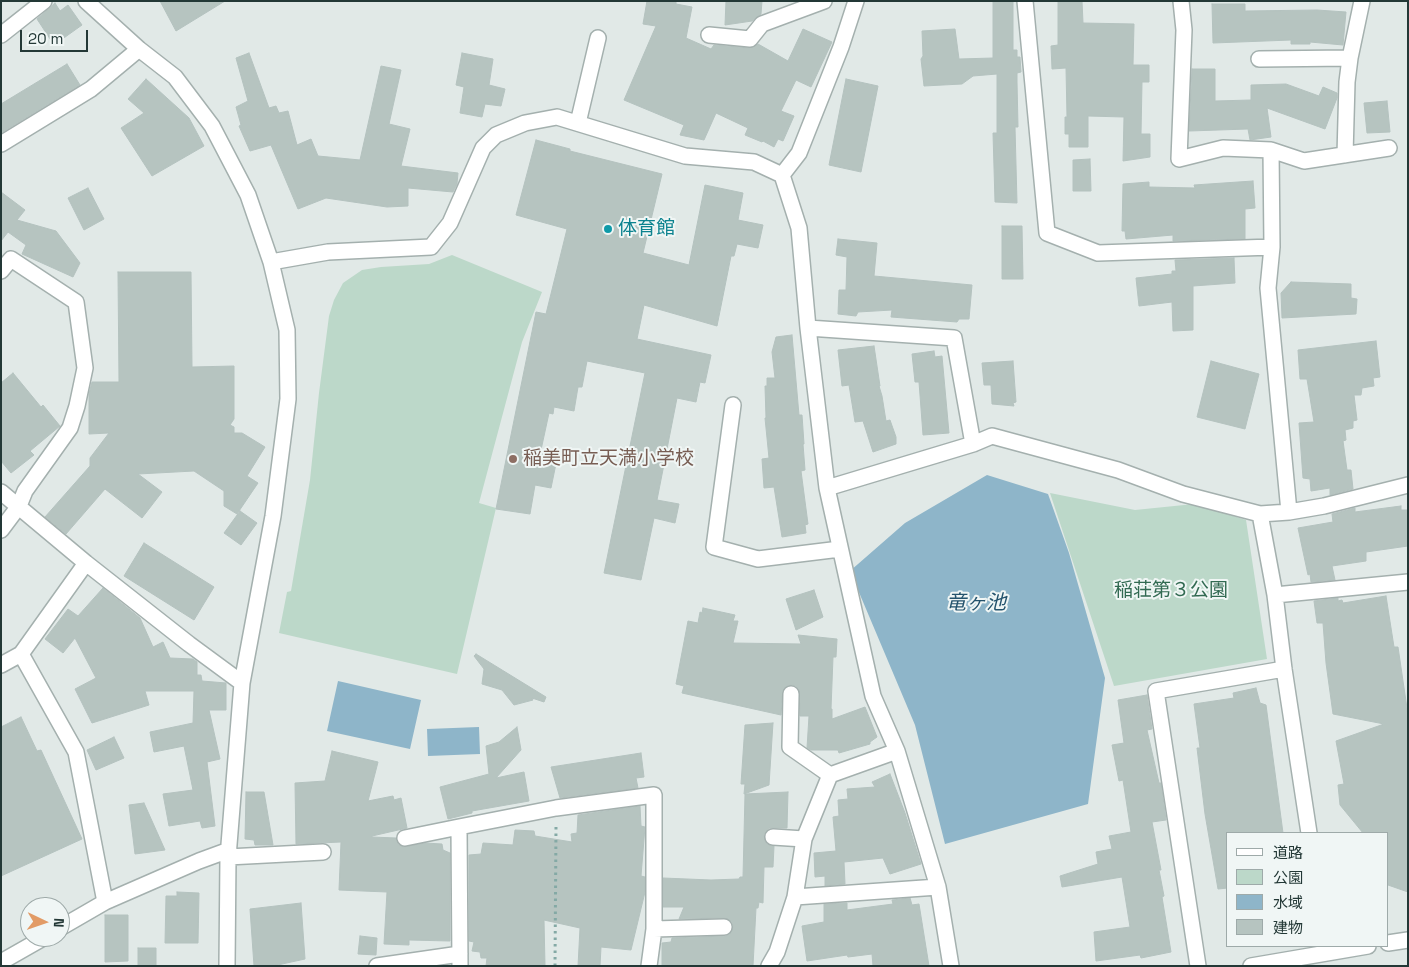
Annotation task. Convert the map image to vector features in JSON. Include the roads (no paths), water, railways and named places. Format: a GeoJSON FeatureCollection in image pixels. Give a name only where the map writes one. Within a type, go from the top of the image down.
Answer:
{"type":"FeatureCollection","features":[{"type":"Feature","properties":{"kind":"street"},"geometry":{"type":"LineString","coordinates":[[1,35],[44,1]]}},
{"type":"Feature","properties":{"kind":"street"},"geometry":{"type":"LineString","coordinates":[[86,1],[175,77],[212,126],[248,195],[271,262],[287,330],[288,399],[273,516],[242,683],[229,854],[227,966]]}},
{"type":"Feature","properties":{"kind":"street"},"geometry":{"type":"LineString","coordinates":[[709,35],[750,39],[762,24],[824,1]]}},
{"type":"Feature","properties":{"kind":"street"},"geometry":{"type":"LineString","coordinates":[[782,175],[799,153],[842,47],[856,1]]}},
{"type":"Feature","properties":{"kind":"street"},"geometry":{"type":"LineString","coordinates":[[1025,1],[1047,233],[1098,253],[1272,246]]}},
{"type":"Feature","properties":{"kind":"street"},"geometry":{"type":"LineString","coordinates":[[1181,1],[1184,30],[1179,159],[1224,148],[1271,150],[1304,161],[1389,148]]}},
{"type":"Feature","properties":{"kind":"street"},"geometry":{"type":"LineString","coordinates":[[1344,155],[1347,82],[1362,1]]}},
{"type":"Feature","properties":{"kind":"street"},"geometry":{"type":"LineString","coordinates":[[578,123],[598,38]]}},
{"type":"Feature","properties":{"kind":"street"},"geometry":{"type":"LineString","coordinates":[[1,144],[91,89],[139,48]]}},
{"type":"Feature","properties":{"kind":"street"},"geometry":{"type":"LineString","coordinates":[[1259,59],[1350,58]]}},
{"type":"Feature","properties":{"kind":"street"},"geometry":{"type":"LineString","coordinates":[[271,262],[328,252],[431,247],[450,222],[483,148],[496,135],[525,123],[557,116],[685,156],[754,162],[782,175],[799,228],[826,488],[873,696],[897,751],[938,887],[951,966]]}},
{"type":"Feature","properties":{"kind":"street"},"geometry":{"type":"LineString","coordinates":[[1271,150],[1272,246],[1268,288],[1289,512]]}},
{"type":"Feature","properties":{"kind":"street"},"geometry":{"type":"LineString","coordinates":[[1,271],[12,258],[76,302],[85,368],[70,428],[25,491],[19,506],[1,530]]}},
{"type":"Feature","properties":{"kind":"street"},"geometry":{"type":"LineString","coordinates":[[808,328],[954,338],[973,444]]}},
{"type":"Feature","properties":{"kind":"street"},"geometry":{"type":"LineString","coordinates":[[733,405],[714,547],[758,559],[840,549]]}},
{"type":"Feature","properties":{"kind":"street"},"geometry":{"type":"LineString","coordinates":[[826,488],[973,444],[992,436],[1118,470],[1183,494],[1260,514],[1289,512],[1324,506],[1408,485]]}},
{"type":"Feature","properties":{"kind":"street"},"geometry":{"type":"LineString","coordinates":[[1,492],[86,563],[242,683]]}},
{"type":"Feature","properties":{"kind":"street"},"geometry":{"type":"LineString","coordinates":[[1260,514],[1274,595],[1309,832]]}},
{"type":"Feature","properties":{"kind":"street"},"geometry":{"type":"LineString","coordinates":[[1,665],[21,654],[86,563]]}},
{"type":"Feature","properties":{"kind":"street"},"geometry":{"type":"LineString","coordinates":[[1274,595],[1408,582]]}},
{"type":"Feature","properties":{"kind":"street"},"geometry":{"type":"LineString","coordinates":[[21,654],[76,752],[105,902]]}},
{"type":"Feature","properties":{"kind":"street"},"geometry":{"type":"LineString","coordinates":[[1198,966],[1156,691],[1284,670]]}},
{"type":"Feature","properties":{"kind":"street"},"geometry":{"type":"LineString","coordinates":[[791,694],[790,747],[830,775]]}},
{"type":"Feature","properties":{"kind":"street"},"geometry":{"type":"LineString","coordinates":[[769,966],[776,952],[795,896],[804,839],[830,775],[897,751]]}},
{"type":"Feature","properties":{"kind":"street"},"geometry":{"type":"LineString","coordinates":[[404,838],[556,808],[654,795],[654,929],[649,966]]}},
{"type":"Feature","properties":{"kind":"street"},"geometry":{"type":"LineString","coordinates":[[377,966],[460,960],[459,827]]}},
{"type":"Feature","properties":{"kind":"street"},"geometry":{"type":"LineString","coordinates":[[773,837],[804,839]]}},
{"type":"Feature","properties":{"kind":"street"},"geometry":{"type":"LineString","coordinates":[[70,922],[105,902],[199,861],[229,854],[323,852]]}},
{"type":"Feature","properties":{"kind":"street"},"geometry":{"type":"LineString","coordinates":[[795,896],[938,887]]}},
{"type":"Feature","properties":{"kind":"street"},"geometry":{"type":"LineString","coordinates":[[654,929],[724,927]]}},
{"type":"Feature","properties":{"kind":"street"},"geometry":{"type":"LineString","coordinates":[[1389,943],[1408,940]]}},
{"type":"Feature","properties":{"kind":"street"},"geometry":{"type":"LineString","coordinates":[[1,962],[27,947]]}},
{"type":"Feature","properties":{"kind":"street"},"geometry":{"type":"LineString","coordinates":[[1251,966],[1363,947]]}},
{"type":"Feature","properties":{"kind":"water","name":"竜ヶ池"},"geometry":{"type":"Polygon","coordinates":[[[987,475],[1048,494],[1069,553],[1105,678],[1088,804],[945,844],[915,725],[850,571],[905,523],[987,475]]]}},
{"type":"Feature","properties":{"kind":"water"},"geometry":{"type":"Polygon","coordinates":[[[338,681],[421,700],[410,749],[327,731],[338,681]]]}},
{"type":"Feature","properties":{"kind":"water"},"geometry":{"type":"Polygon","coordinates":[[[479,727],[480,754],[428,756],[427,729],[479,727]]]}},
{"type":"Feature","properties":{"kind":"place","name":"体育館"},"geometry":{"type":"Point","coordinates":[608,229]}},
{"type":"Feature","properties":{"kind":"place","name":"稲美町立天満小学校"},"geometry":{"type":"Point","coordinates":[513,459]}},
{"type":"Feature","properties":{"kind":"park label","name":"稲荘第３公園"},"geometry":{"type":"Point","coordinates":[1171,591]}}]}
